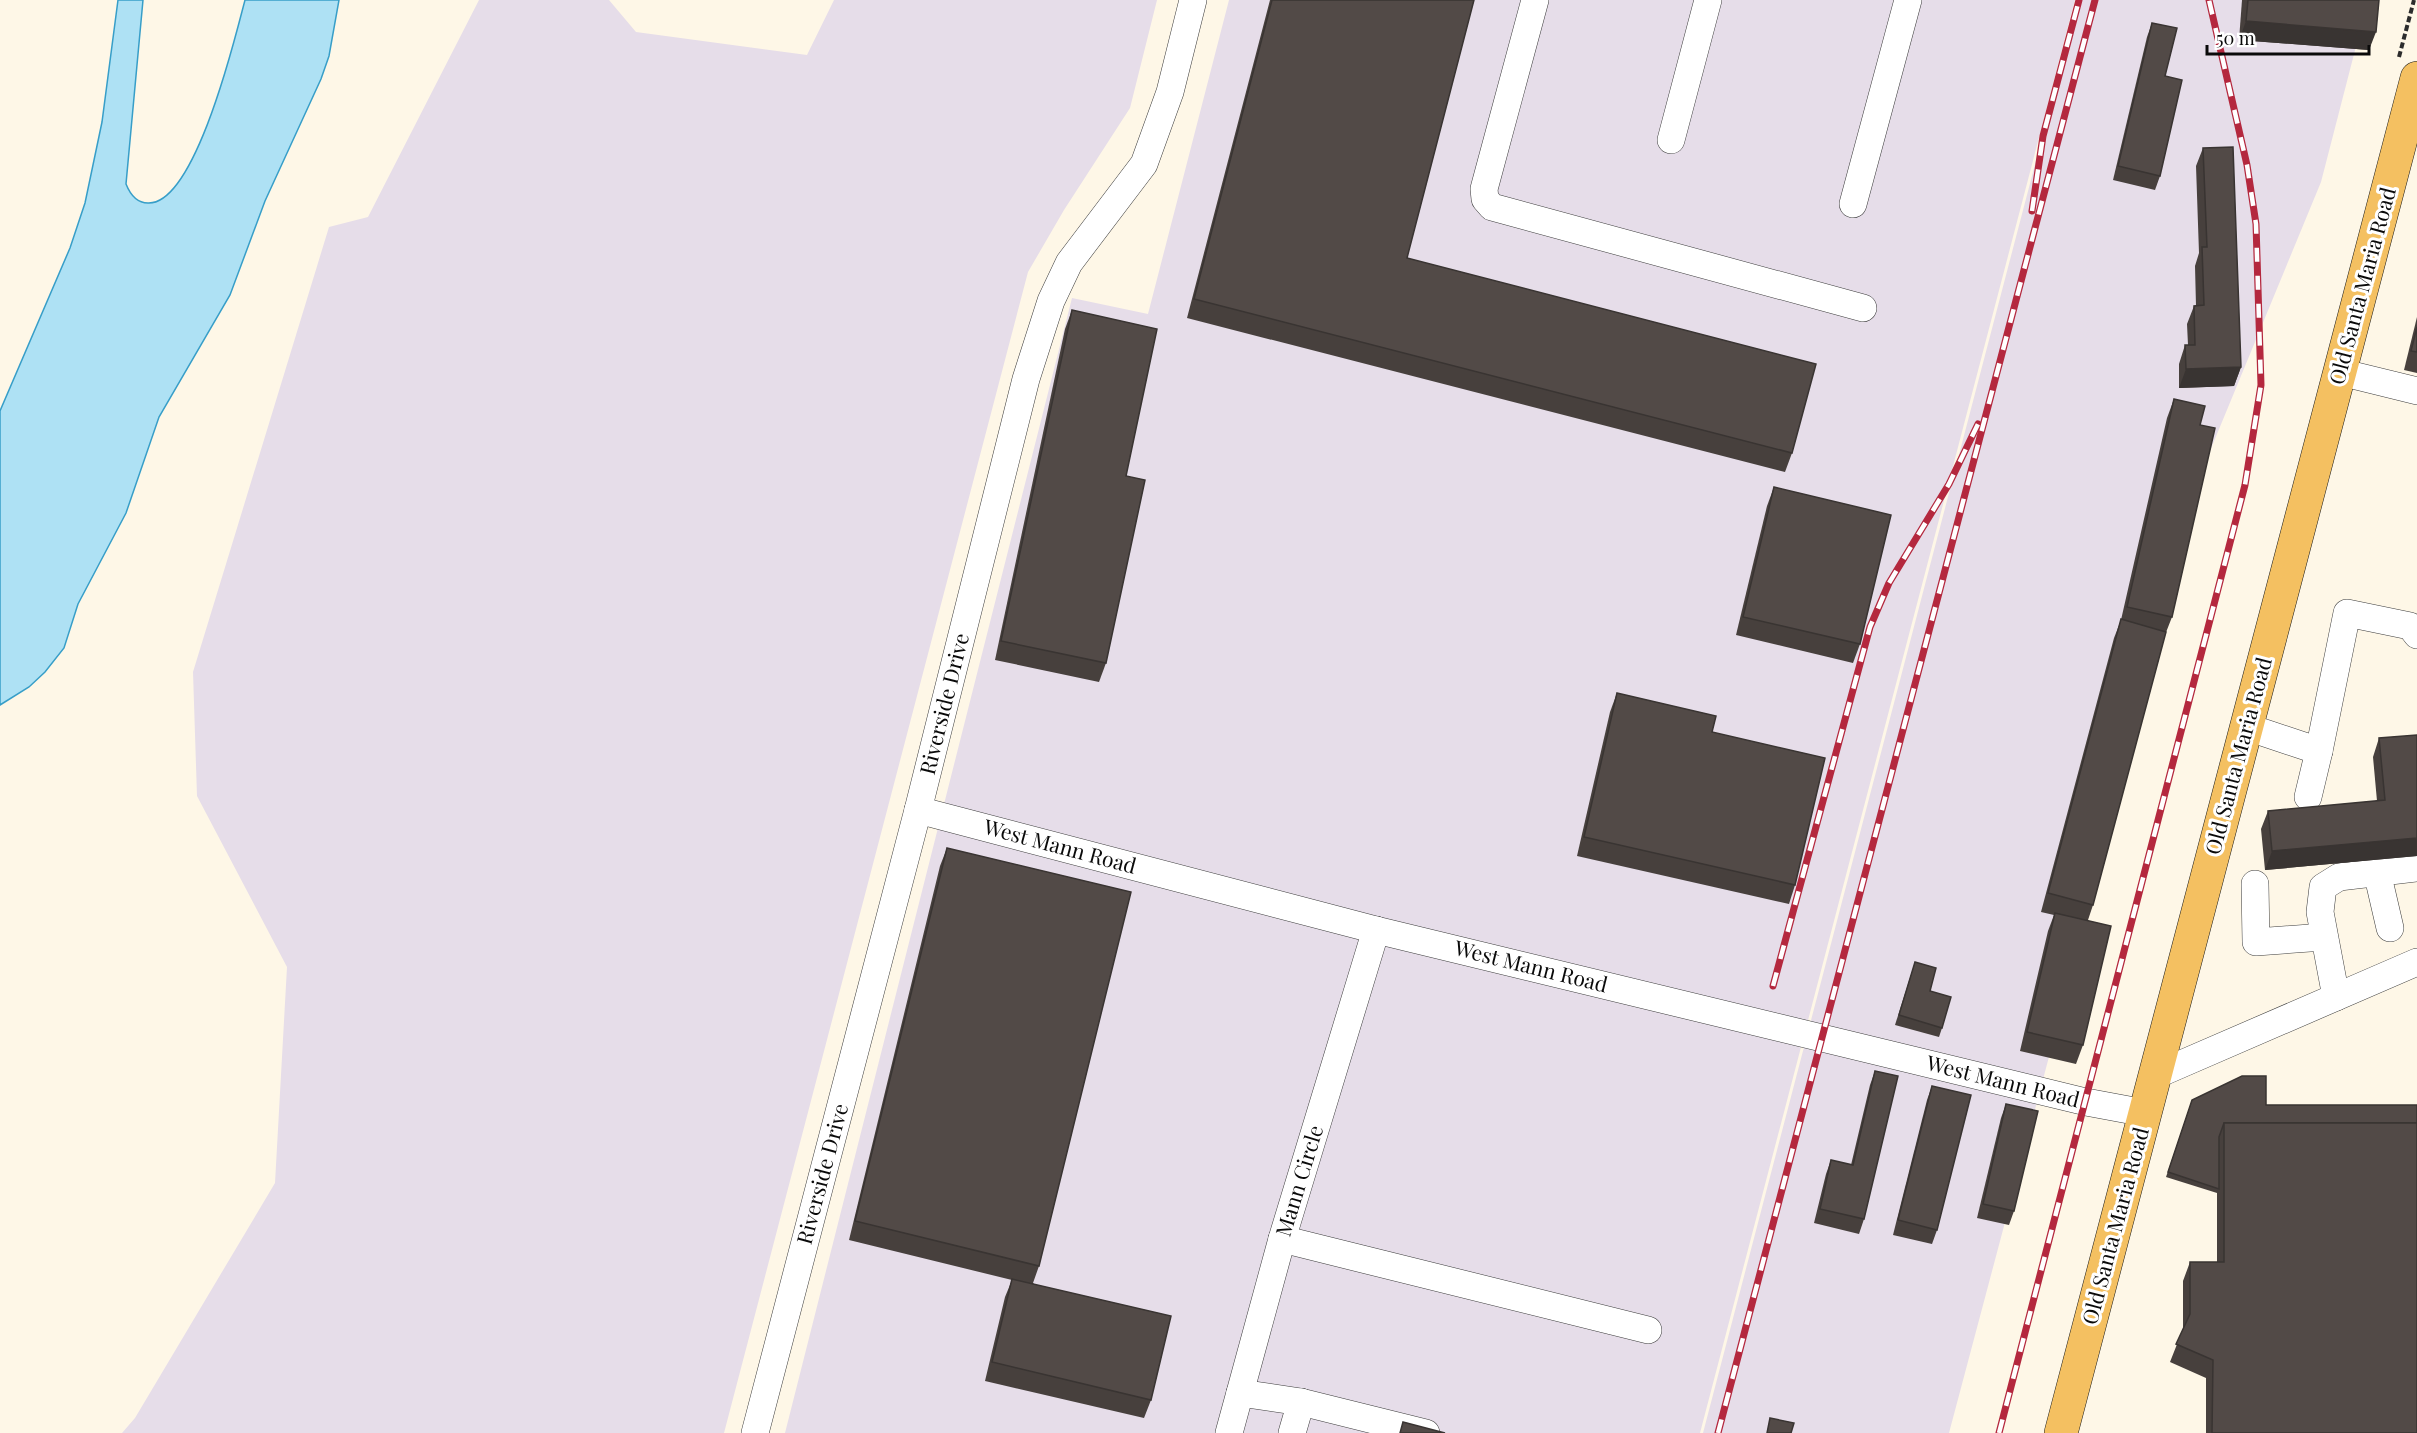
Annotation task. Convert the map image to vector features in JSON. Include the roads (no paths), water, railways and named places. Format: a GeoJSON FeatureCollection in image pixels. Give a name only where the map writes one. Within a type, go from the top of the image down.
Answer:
{"type":"FeatureCollection","features":[{"type":"Feature","properties":{"kind":"main road","name":"Old Santa Maria Road"},"geometry":{"type":"LineString","coordinates":[[2061,1433],[2340,372],[2411,127],[2417,78]]}},
{"type":"Feature","properties":{"kind":"street","name":"Riverside Drive"},"geometry":{"type":"LineString","coordinates":[[754,1433],[918,810],[1026,379],[1051,301],[1069,263],[1144,164],[1170,92],[1193,0]]}},
{"type":"Feature","properties":{"kind":"street"},"geometry":{"type":"LineString","coordinates":[[1534,0],[1484,189],[1485,199],[1492,207],[1863,308]]}},
{"type":"Feature","properties":{"kind":"street"},"geometry":{"type":"LineString","coordinates":[[1671,140],[1708,0]]}},
{"type":"Feature","properties":{"kind":"street"},"geometry":{"type":"LineString","coordinates":[[1853,204],[1908,0]]}},
{"type":"Feature","properties":{"kind":"street"},"geometry":{"type":"LineString","coordinates":[[2340,372],[2417,391]]}},
{"type":"Feature","properties":{"kind":"street"},"geometry":{"type":"LineString","coordinates":[[2308,797],[2347,613],[2410,626],[2417,635]]}},
{"type":"Feature","properties":{"kind":"street"},"geometry":{"type":"LineString","coordinates":[[2247,727],[2319,751]]}},
{"type":"Feature","properties":{"kind":"street","name":"West Mann Road"},"geometry":{"type":"LineString","coordinates":[[918,810],[1376,930],[2075,1099],[2145,1113]]}},
{"type":"Feature","properties":{"kind":"street"},"geometry":{"type":"LineString","coordinates":[[2336,997],[2320,912],[2323,887],[2339,877],[2417,868]]}},
{"type":"Feature","properties":{"kind":"street"},"geometry":{"type":"LineString","coordinates":[[2377,872],[2390,928]]}},
{"type":"Feature","properties":{"kind":"street"},"geometry":{"type":"LineString","coordinates":[[2255,885],[2256,942],[2324,937]]}},
{"type":"Feature","properties":{"kind":"street","name":"Mann Circle"},"geometry":{"type":"LineString","coordinates":[[1229,1433],[1282,1239],[1376,930]]}},
{"type":"Feature","properties":{"kind":"street"},"geometry":{"type":"LineString","coordinates":[[2156,1076],[2417,962]]}},
{"type":"Feature","properties":{"kind":"street"},"geometry":{"type":"LineString","coordinates":[[1282,1239],[1648,1330]]}},
{"type":"Feature","properties":{"kind":"street"},"geometry":{"type":"LineString","coordinates":[[1240,1393],[1301,1402],[1426,1433]]}},
{"type":"Feature","properties":{"kind":"street"},"geometry":{"type":"LineString","coordinates":[[1293,1433],[1301,1402]]}},
{"type":"Feature","properties":{"kind":"water"},"geometry":{"type":"Polygon","coordinates":[[[118,0],[143,0],[126,184],[134,197],[148,203],[165,196],[182,177],[197,150],[222,81],[245,0],[339,0],[329,56],[321,79],[265,201],[230,295],[159,417],[126,513],[78,604],[64,648],[45,672],[29,687],[0,705],[0,411],[70,248],[85,203],[102,122],[118,0]]]}},
{"type":"Feature","properties":{"kind":"railway"},"geometry":{"type":"LineString","coordinates":[[2032,211],[2043,136],[2079,0]]}},
{"type":"Feature","properties":{"kind":"railway"},"geometry":{"type":"LineString","coordinates":[[1718,1433],[2095,0]]}},
{"type":"Feature","properties":{"kind":"railway"},"geometry":{"type":"LineString","coordinates":[[1999,1433],[2245,485],[2261,385],[2256,224],[2247,165],[2209,0]]}},
{"type":"Feature","properties":{"kind":"railway"},"geometry":{"type":"LineString","coordinates":[[1773,986],[1870,627],[1889,583],[1949,484],[1978,424]]}}]}
